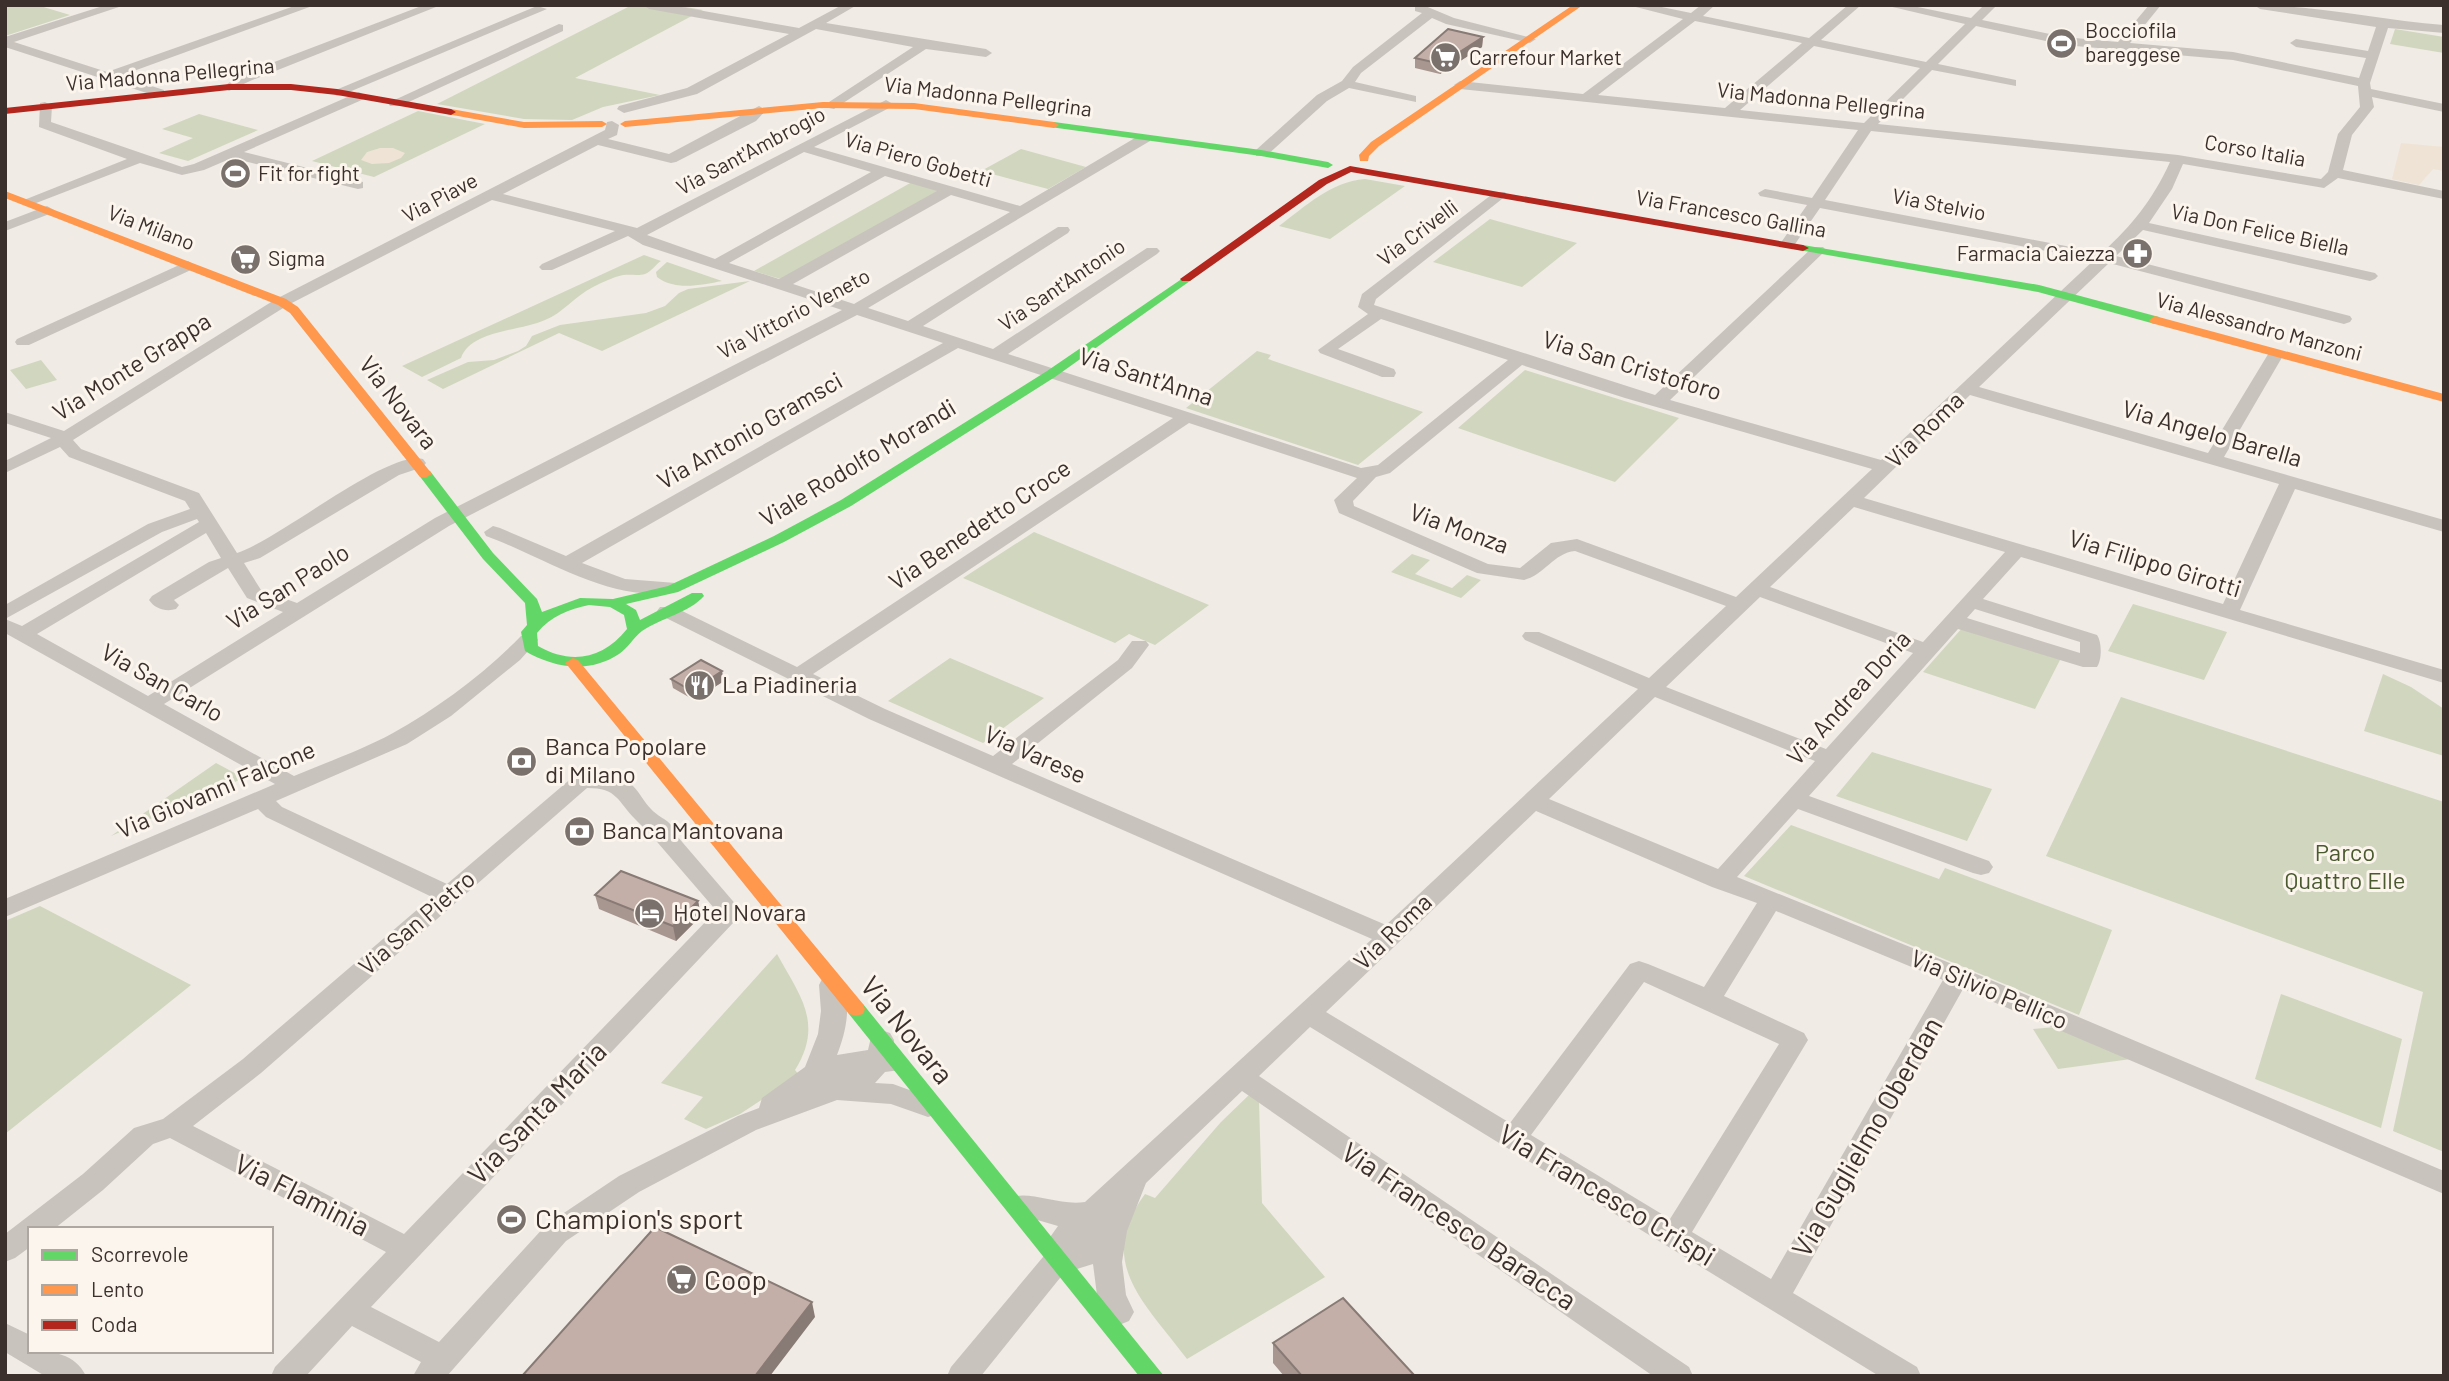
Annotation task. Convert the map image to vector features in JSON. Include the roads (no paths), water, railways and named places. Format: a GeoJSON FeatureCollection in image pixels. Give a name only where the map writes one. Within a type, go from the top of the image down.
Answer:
{"type":"FeatureCollection","features":[{"type":"Feature","properties":{"kind":"street"},"geometry":{"type":"LineString","coordinates":[[5,42],[119,5]]}},
{"type":"Feature","properties":{"kind":"street"},"geometry":{"type":"LineString","coordinates":[[108,76],[309,5]]}},
{"type":"Feature","properties":{"kind":"street"},"geometry":{"type":"LineString","coordinates":[[229,87],[245,78],[435,5]]}},
{"type":"Feature","properties":{"kind":"street"},"geometry":{"type":"LineString","coordinates":[[649,5],[801,32]]}},
{"type":"Feature","properties":{"kind":"street","name":"Via Piave"},"geometry":{"type":"LineString","coordinates":[[282,302],[612,132],[619,118],[658,100],[692,91],[850,5]]}},
{"type":"Feature","properties":{"kind":"street","name":"Viale Rodolfo Morandi"},"geometry":{"type":"LineString","coordinates":[[687,583],[846,503],[1051,374],[1323,182],[1357,165],[1375,144],[1418,104],[1441,99],[1579,5]]}},
{"type":"Feature","properties":{"kind":"street"},"geometry":{"type":"LineString","coordinates":[[1634,5],[2011,83]]}},
{"type":"Feature","properties":{"kind":"street"},"geometry":{"type":"LineString","coordinates":[[1586,98],[1709,5]]}},
{"type":"Feature","properties":{"kind":"street"},"geometry":{"type":"LineString","coordinates":[[1728,113],[1855,5]]}},
{"type":"Feature","properties":{"kind":"street"},"geometry":{"type":"LineString","coordinates":[[1890,5],[2064,41],[2233,56],[2444,108]]}},
{"type":"Feature","properties":{"kind":"street"},"geometry":{"type":"LineString","coordinates":[[1788,244],[1867,127],[1992,5]]}},
{"type":"Feature","properties":{"kind":"street"},"geometry":{"type":"LineString","coordinates":[[2121,46],[2155,5]]}},
{"type":"Feature","properties":{"kind":"street"},"geometry":{"type":"LineString","coordinates":[[2260,5],[2383,24],[2444,29]]}},
{"type":"Feature","properties":{"kind":"street","name":"Via Madonna Pellegrina"},"geometry":{"type":"LineString","coordinates":[[337,92],[541,9]]}},
{"type":"Feature","properties":{"kind":"street"},"geometry":{"type":"LineString","coordinates":[[1261,153],[1322,98],[1347,84],[1357,70],[1424,10],[1450,21],[1530,39]]}},
{"type":"Feature","properties":{"kind":"street"},"geometry":{"type":"LineString","coordinates":[[815,24],[924,45],[986,53]]}},
{"type":"Feature","properties":{"kind":"street"},"geometry":{"type":"LineString","coordinates":[[2335,173],[2345,134],[2367,107],[2364,87],[2383,24]]}},
{"type":"Feature","properties":{"kind":"street"},"geometry":{"type":"LineString","coordinates":[[395,103],[559,28]]}},
{"type":"Feature","properties":{"kind":"street"},"geometry":{"type":"LineString","coordinates":[[5,42],[159,93]]}},
{"type":"Feature","properties":{"kind":"street"},"geometry":{"type":"LineString","coordinates":[[2296,43],[2373,55]]}},
{"type":"Feature","properties":{"kind":"street"},"geometry":{"type":"LineString","coordinates":[[834,105],[924,45]]}},
{"type":"Feature","properties":{"kind":"street"},"geometry":{"type":"LineString","coordinates":[[1347,84],[1418,104]]}},
{"type":"Feature","properties":{"kind":"street","name":"Via Madonna Pellegrina"},"geometry":{"type":"LineString","coordinates":[[1460,85],[2178,159]]}},
{"type":"Feature","properties":{"kind":"street","name":"Via Madonna Pellegrina"},"geometry":{"type":"LineString","coordinates":[[5,111],[229,87],[291,87],[337,92],[511,124],[570,125],[619,118],[667,119],[759,110],[886,104],[950,110],[1297,158],[1334,159],[1357,165]]}},
{"type":"Feature","properties":{"kind":"street"},"geometry":{"type":"LineString","coordinates":[[45,106],[44,124],[176,171],[192,169],[359,96]]}},
{"type":"Feature","properties":{"kind":"street","name":"Via Sant'Ambrogio"},"geometry":{"type":"LineString","coordinates":[[632,232],[886,104]]}},
{"type":"Feature","properties":{"kind":"street"},"geometry":{"type":"LineString","coordinates":[[596,140],[671,159],[751,118],[759,110]]}},
{"type":"Feature","properties":{"kind":"street","name":"Via Vittorio Veneto"},"geometry":{"type":"LineString","coordinates":[[456,514],[856,309],[1145,138]]}},
{"type":"Feature","properties":{"kind":"street","name":"Viale Rodolfo Morandi"},"geometry":{"type":"LineString","coordinates":[[1323,182],[1334,159],[1375,144]]}},
{"type":"Feature","properties":{"kind":"street","name":"Via Piero Gobetti"},"geometry":{"type":"LineString","coordinates":[[803,148],[1021,211]]}},
{"type":"Feature","properties":{"kind":"street"},"geometry":{"type":"LineString","coordinates":[[230,153],[358,185]]}},
{"type":"Feature","properties":{"kind":"street"},"geometry":{"type":"LineString","coordinates":[[26,202],[138,159]]}},
{"type":"Feature","properties":{"kind":"street","name":"Corso Italia"},"geometry":{"type":"LineString","coordinates":[[2178,159],[2324,184],[2335,173],[2444,195]]}},
{"type":"Feature","properties":{"kind":"street","name":"Via Roma"},"geometry":{"type":"LineString","coordinates":[[1057,1261],[1076,1261],[1085,1256],[1101,1239],[1106,1212],[1134,1177],[2140,225],[2165,189],[2178,159]]}},
{"type":"Feature","properties":{"kind":"street","name":"Via Francesco Gallina"},"geometry":{"type":"LineString","coordinates":[[1357,165],[1389,177],[1788,244],[2039,289],[2064,296]]}},
{"type":"Feature","properties":{"kind":"street"},"geometry":{"type":"LineString","coordinates":[[718,263],[883,171]]}},
{"type":"Feature","properties":{"kind":"street"},"geometry":{"type":"LineString","coordinates":[[782,284],[948,191]]}},
{"type":"Feature","properties":{"kind":"street","name":"Via Stelvio"},"geometry":{"type":"LineString","coordinates":[[1765,193],[2106,258],[2344,319]]}},
{"type":"Feature","properties":{"kind":"street","name":"Via Milano"},"geometry":{"type":"LineString","coordinates":[[5,194],[282,302]]}},
{"type":"Feature","properties":{"kind":"street","name":"Via Sant'Anna"},"geometry":{"type":"LineString","coordinates":[[491,195],[632,232],[1051,374],[1188,415],[1351,471],[1368,474]]}},
{"type":"Feature","properties":{"kind":"street","name":"Via Crivelli"},"geometry":{"type":"LineString","coordinates":[[1388,373],[1326,351],[1373,310],[1368,297],[1500,195]]}},
{"type":"Feature","properties":{"kind":"street"},"geometry":{"type":"LineString","coordinates":[[5,227],[47,210]]}},
{"type":"Feature","properties":{"kind":"street","name":"Via Don Felice Biella"},"geometry":{"type":"LineString","coordinates":[[2140,225],[2370,276]]}},
{"type":"Feature","properties":{"kind":"street"},"geometry":{"type":"LineString","coordinates":[[910,327],[1063,230]]}},
{"type":"Feature","properties":{"kind":"street"},"geometry":{"type":"LineString","coordinates":[[547,267],[632,232]]}},
{"type":"Feature","properties":{"kind":"street"},"geometry":{"type":"LineString","coordinates":[[1659,401],[1818,250]]}},
{"type":"Feature","properties":{"kind":"street","name":"Via Sant'Antonio"},"geometry":{"type":"LineString","coordinates":[[996,354],[1152,251]]}},
{"type":"Feature","properties":{"kind":"street"},"geometry":{"type":"LineString","coordinates":[[23,342],[188,266]]}},
{"type":"Feature","properties":{"kind":"street","name":"Via Alessandro Manzoni"},"geometry":{"type":"LineString","coordinates":[[2064,296],[2444,398]]}},
{"type":"Feature","properties":{"kind":"street","name":"Via Monte Grappa"},"geometry":{"type":"LineString","coordinates":[[5,468],[63,439],[282,302]]}},
{"type":"Feature","properties":{"kind":"street","name":"Via Novara"},"geometry":{"type":"LineString","coordinates":[[282,302],[302,320],[456,514],[484,534],[504,559],[534,582]]}},
{"type":"Feature","properties":{"kind":"street","name":"Via San Cristoforo"},"geometry":{"type":"LineString","coordinates":[[1373,310],[1659,401],[1886,467]]}},
{"type":"Feature","properties":{"kind":"street","name":"Via Antonio Gramsci"},"geometry":{"type":"LineString","coordinates":[[568,562],[957,342]]}},
{"type":"Feature","properties":{"kind":"street"},"geometry":{"type":"LineString","coordinates":[[2213,460],[2276,354]]}},
{"type":"Feature","properties":{"kind":"street"},"geometry":{"type":"LineString","coordinates":[[1368,474],[1384,469],[1520,358]]}},
{"type":"Feature","properties":{"kind":"street","name":"Via Angelo Barella"},"geometry":{"type":"LineString","coordinates":[[1967,390],[2444,526]]}},
{"type":"Feature","properties":{"kind":"street","name":"Viale Rodolfo Morandi"},"geometry":{"type":"LineString","coordinates":[[894,492],[1007,401]]}},
{"type":"Feature","properties":{"kind":"street","name":"Via Benedetto Croce"},"geometry":{"type":"LineString","coordinates":[[798,675],[1188,415]]}},
{"type":"Feature","properties":{"kind":"street"},"geometry":{"type":"LineString","coordinates":[[5,417],[44,429],[63,439],[75,453],[192,497],[254,594],[299,611]]}},
{"type":"Feature","properties":{"kind":"street"},"geometry":{"type":"LineString","coordinates":[[169,605],[159,600],[216,566],[253,554],[393,471],[417,463]]}},
{"type":"Feature","properties":{"kind":"street","name":"Via Monza"},"geometry":{"type":"LineString","coordinates":[[1368,474],[1366,480],[1343,500],[1346,509],[1493,571],[1524,574],[1559,547],[1577,545],[1740,605]]}},
{"type":"Feature","properties":{"kind":"street"},"geometry":{"type":"LineString","coordinates":[[2228,614],[2289,482]]}},
{"type":"Feature","properties":{"kind":"street","name":"Via Filippo Girotti"},"geometry":{"type":"LineString","coordinates":[[1852,500],[2444,677]]}},
{"type":"Feature","properties":{"kind":"street","name":"Viale Rodolfo Morandi"},"geometry":{"type":"LineString","coordinates":[[573,663],[613,659],[635,629],[861,513]]}},
{"type":"Feature","properties":{"kind":"street","name":"Via San Paolo"},"geometry":{"type":"LineString","coordinates":[[148,705],[456,514]]}},
{"type":"Feature","properties":{"kind":"street"},"geometry":{"type":"LineString","coordinates":[[5,613],[155,528],[206,517]]}},
{"type":"Feature","properties":{"kind":"street"},"geometry":{"type":"LineString","coordinates":[[13,630],[206,517]]}},
{"type":"Feature","properties":{"kind":"street"},"geometry":{"type":"LineString","coordinates":[[484,534],[518,540],[568,562],[604,597],[631,613],[635,629]]}},
{"type":"Feature","properties":{"kind":"street","name":"Via Novara"},"geometry":{"type":"LineString","coordinates":[[484,534],[488,556],[532,602],[535,612],[531,632]]}},
{"type":"Feature","properties":{"kind":"street"},"geometry":{"type":"LineString","coordinates":[[504,559],[503,553],[518,540]]}},
{"type":"Feature","properties":{"kind":"street","name":"Via Andrea Doria"},"geometry":{"type":"LineString","coordinates":[[1720,881],[2017,550]]}},
{"type":"Feature","properties":{"kind":"street"},"geometry":{"type":"LineString","coordinates":[[573,663],[548,660],[537,655],[531,632],[557,609],[604,597],[687,583]]}},
{"type":"Feature","properties":{"kind":"street"},"geometry":{"type":"LineString","coordinates":[[1756,589],[1927,650]]}},
{"type":"Feature","properties":{"kind":"street"},"geometry":{"type":"LineString","coordinates":[[556,593],[604,597]]}},
{"type":"Feature","properties":{"kind":"street"},"geometry":{"type":"LineString","coordinates":[[1954,621],[2090,663],[2090,639],[1971,602]]}},
{"type":"Feature","properties":{"kind":"street","name":"Via Varese"},"geometry":{"type":"LineString","coordinates":[[667,611],[877,714],[1388,936]]}},
{"type":"Feature","properties":{"kind":"street","name":"Via San Carlo"},"geometry":{"type":"LineString","coordinates":[[13,630],[294,785]]}},
{"type":"Feature","properties":{"kind":"street","name":"Via Giovanni Falcone"},"geometry":{"type":"LineString","coordinates":[[443,711],[513,656],[531,632]]}},
{"type":"Feature","properties":{"kind":"street"},"geometry":{"type":"LineString","coordinates":[[1532,636],[1652,688],[1830,759]]}},
{"type":"Feature","properties":{"kind":"street"},"geometry":{"type":"LineString","coordinates":[[995,766],[1125,664],[1139,645]]}},
{"type":"Feature","properties":{"kind":"street","name":"Via Giovanni Falcone"},"geometry":{"type":"LineString","coordinates":[[5,909],[390,743],[501,676],[548,660]]}},
{"type":"Feature","properties":{"kind":"street","name":"Via Novara"},"geometry":{"type":"LineString","coordinates":[[573,663],[829,976],[888,1056],[939,1111],[1057,1261],[1148,1369]]}},
{"type":"Feature","properties":{"kind":"street","name":"Via Novara"},"geometry":{"type":"LineString","coordinates":[[615,689],[620,718]]}},
{"type":"Feature","properties":{"kind":"street","name":"Via San Pietro"},"geometry":{"type":"LineString","coordinates":[[35,1227],[93,1182],[144,1136],[184,1134],[252,1066],[582,781],[610,781],[621,787],[653,823],[663,827]]}},
{"type":"Feature","properties":{"kind":"street"},"geometry":{"type":"LineString","coordinates":[[261,798],[274,812],[449,895]]}},
{"type":"Feature","properties":{"kind":"street"},"geometry":{"type":"LineString","coordinates":[[1794,799],[1981,867]]}},
{"type":"Feature","properties":{"kind":"street","name":"Via Silvio Pellico"},"geometry":{"type":"LineString","coordinates":[[1532,800],[1720,881],[1772,899],[1958,976],[2444,1183]]}},
{"type":"Feature","properties":{"kind":"street"},"geometry":{"type":"LineString","coordinates":[[663,827],[683,826],[701,818]]}},
{"type":"Feature","properties":{"kind":"street","name":"Via Santa Maria"},"geometry":{"type":"LineString","coordinates":[[286,1376],[724,917],[726,907],[666,838],[663,827]]}},
{"type":"Feature","properties":{"kind":"street"},"geometry":{"type":"LineString","coordinates":[[1709,1000],[1772,899]]}},
{"type":"Feature","properties":{"kind":"street"},"geometry":{"type":"LineString","coordinates":[[1513,1139],[1639,970],[1795,1040],[1674,1236]]}},
{"type":"Feature","properties":{"kind":"street"},"geometry":{"type":"LineString","coordinates":[[820,1086],[836,1007],[829,976]]}},
{"type":"Feature","properties":{"kind":"street","name":"Via Guglielmo Oberdan"},"geometry":{"type":"LineString","coordinates":[[1775,1298],[1958,976]]}},
{"type":"Feature","properties":{"kind":"street","name":"Via Francesco Crispi"},"geometry":{"type":"LineString","coordinates":[[1308,1014],[1906,1376]]}},
{"type":"Feature","properties":{"kind":"street"},"geometry":{"type":"LineString","coordinates":[[349,1310],[436,1367],[555,1233],[629,1184],[820,1086],[859,1080],[888,1056]]}},
{"type":"Feature","properties":{"kind":"street","name":"Via Francesco Baracca"},"geometry":{"type":"LineString","coordinates":[[1241,1077],[1678,1376]]}},
{"type":"Feature","properties":{"kind":"street"},"geometry":{"type":"LineString","coordinates":[[820,1086],[893,1094],[939,1111]]}},
{"type":"Feature","properties":{"kind":"street","name":"Via Flaminia"},"geometry":{"type":"LineString","coordinates":[[184,1134],[407,1249]]}},
{"type":"Feature","properties":{"kind":"street"},"geometry":{"type":"LineString","coordinates":[[1004,1194],[1024,1205],[1050,1214],[1082,1215],[1106,1212],[1112,1235],[1106,1279],[1148,1369]]}},
{"type":"Feature","properties":{"kind":"street","name":"Via San Pietro"},"geometry":{"type":"LineString","coordinates":[[5,1250],[28,1232]]}},
{"type":"Feature","properties":{"kind":"street"},"geometry":{"type":"LineString","coordinates":[[962,1376],[1057,1261]]}},
{"type":"Feature","properties":{"kind":"street"},"geometry":{"type":"LineString","coordinates":[[5,1336],[28,1350]]}},
{"type":"Feature","properties":{"kind":"street"},"geometry":{"type":"LineString","coordinates":[[33,1353],[71,1376]]}},
{"type":"Feature","properties":{"kind":"place","name":"Bocciofila bareggese"},"geometry":{"type":"Point","coordinates":[2062,43]}},
{"type":"Feature","properties":{"kind":"place","name":"Carrefour Market"},"geometry":{"type":"Point","coordinates":[1446,58]}},
{"type":"Feature","properties":{"kind":"place","name":"Fit for fight"},"geometry":{"type":"Point","coordinates":[235,174]}},
{"type":"Feature","properties":{"kind":"place","name":"Farmacia Caiezza"},"geometry":{"type":"Point","coordinates":[2138,254]}},
{"type":"Feature","properties":{"kind":"place","name":"Sigma"},"geometry":{"type":"Point","coordinates":[245,259]}},
{"type":"Feature","properties":{"kind":"place","name":"La Piadineria"},"geometry":{"type":"Point","coordinates":[699,685]}},
{"type":"Feature","properties":{"kind":"place","name":"Banca Popolare di Milano"},"geometry":{"type":"Point","coordinates":[522,761]}},
{"type":"Feature","properties":{"kind":"place","name":"Banca Mantovana"},"geometry":{"type":"Point","coordinates":[579,831]}},
{"type":"Feature","properties":{"kind":"place","name":"Hotel Novara"},"geometry":{"type":"Point","coordinates":[650,913]}},
{"type":"Feature","properties":{"kind":"place","name":"Champion's sport"},"geometry":{"type":"Point","coordinates":[512,1219]}},
{"type":"Feature","properties":{"kind":"place","name":"Coop"},"geometry":{"type":"Point","coordinates":[681,1280]}},
{"type":"Feature","properties":{"kind":"park label","name":"Parco Quattro Elle"},"geometry":{"type":"Point","coordinates":[2345,867]}}]}
